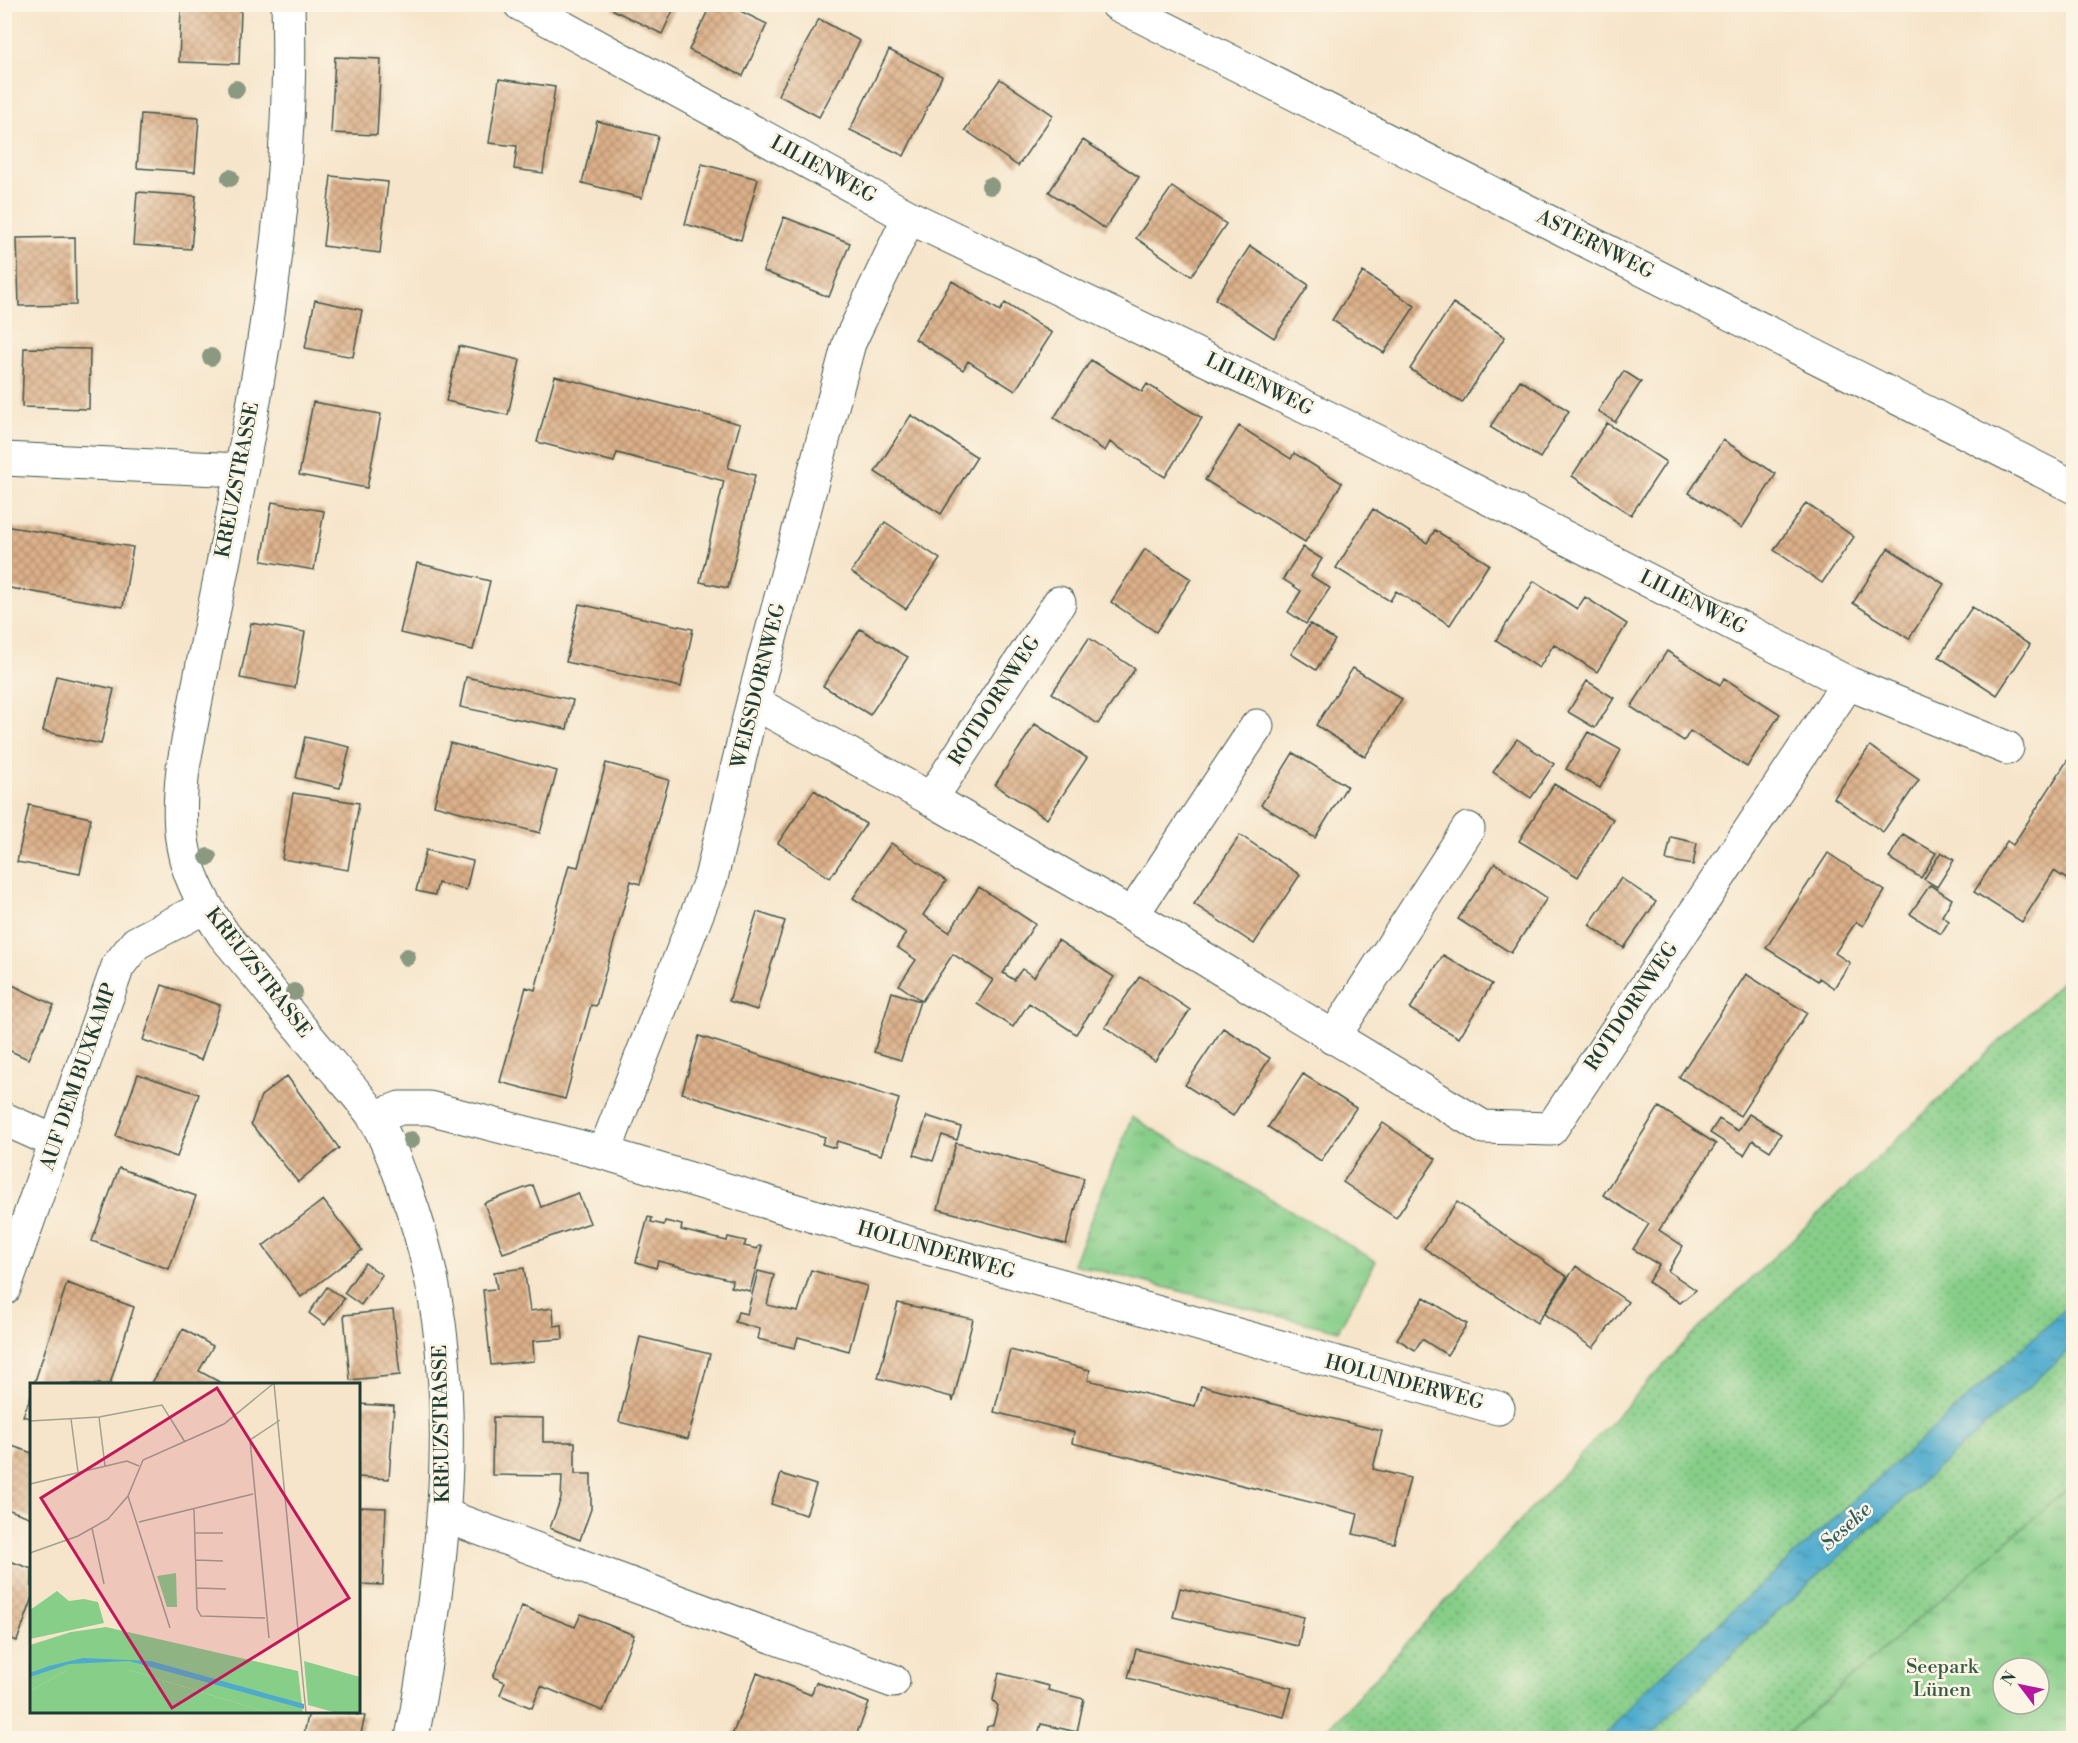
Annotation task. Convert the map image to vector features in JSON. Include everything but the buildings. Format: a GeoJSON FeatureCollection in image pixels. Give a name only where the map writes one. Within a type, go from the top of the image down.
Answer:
{"type":"FeatureCollection","features":[{"type":"Feature","properties":{"kind":"street","name":"KREUZSTRASSE"},"geometry":{"type":"LineString","coordinates":[[288,4],[286,112],[279,236],[240,470],[187,745],[178,808],[182,846],[189,874],[205,907],[224,935],[374,1118],[396,1164],[418,1222],[435,1292],[444,1360],[443,1515],[428,1651],[412,1738]]}},
{"type":"Feature","properties":{"kind":"street","name":"LILIENWEG"},"geometry":{"type":"LineString","coordinates":[[520,4],[909,217],[1389,447],[1848,683],[2007,748]]}},
{"type":"Feature","properties":{"kind":"street","name":"ASTERNWEG"},"geometry":{"type":"LineString","coordinates":[[1117,4],[2073,487]]}},
{"type":"Feature","properties":{"kind":"street","name":"WEISSDORNWEG"},"geometry":{"type":"LineString","coordinates":[[604,1153],[711,878],[753,702],[849,343],[909,217]]}},
{"type":"Feature","properties":{"kind":"street"},"geometry":{"type":"LineString","coordinates":[[4,459],[240,470]]}},
{"type":"Feature","properties":{"kind":"street","name":"ROTDORNWEG"},"geometry":{"type":"LineString","coordinates":[[931,799],[1059,603]]}},
{"type":"Feature","properties":{"kind":"street","name":"ROTDORNWEG"},"geometry":{"type":"LineString","coordinates":[[753,702],[931,799],[1132,915],[1483,1127],[1551,1129],[1848,683]]}},
{"type":"Feature","properties":{"kind":"street"},"geometry":{"type":"LineString","coordinates":[[1132,915],[1257,726]]}},
{"type":"Feature","properties":{"kind":"street"},"geometry":{"type":"LineString","coordinates":[[1333,1038],[1468,829]]}},
{"type":"Feature","properties":{"kind":"street","name":"AUF DEM BUXKAMP"},"geometry":{"type":"LineString","coordinates":[[4,1289],[118,966],[136,943],[205,907]]}},
{"type":"Feature","properties":{"kind":"street","name":"HOLUNDERWEG"},"geometry":{"type":"LineString","coordinates":[[374,1118],[400,1108],[429,1108],[604,1153],[828,1220],[1498,1408]]}},
{"type":"Feature","properties":{"kind":"street"},"geometry":{"type":"LineString","coordinates":[[4,1119],[56,1143]]}},
{"type":"Feature","properties":{"kind":"street"},"geometry":{"type":"LineString","coordinates":[[443,1515],[893,1681]]}},
{"type":"Feature","properties":{"kind":"green space"},"geometry":{"type":"Polygon","coordinates":[[[2073,971],[2073,1484],[1782,1738],[1319,1738],[1689,1338],[2073,971]]]}},
{"type":"Feature","properties":{"kind":"green space"},"geometry":{"type":"Polygon","coordinates":[[[1132,1117],[1376,1261],[1338,1331],[1073,1264],[1132,1117]]]}},
{"type":"Feature","properties":{"kind":"green space","name":"Seepark Lünen"},"geometry":{"type":"Polygon","coordinates":[[[2073,1484],[2073,1738],[1782,1738],[2073,1484]]]}},
{"type":"Feature","properties":{"kind":"water","name":"Seseke"},"geometry":{"type":"Polygon","coordinates":[[[2073,1302],[2073,1347],[1751,1636],[1647,1738],[1602,1738],[1646,1689],[2073,1302]]]}}]}
